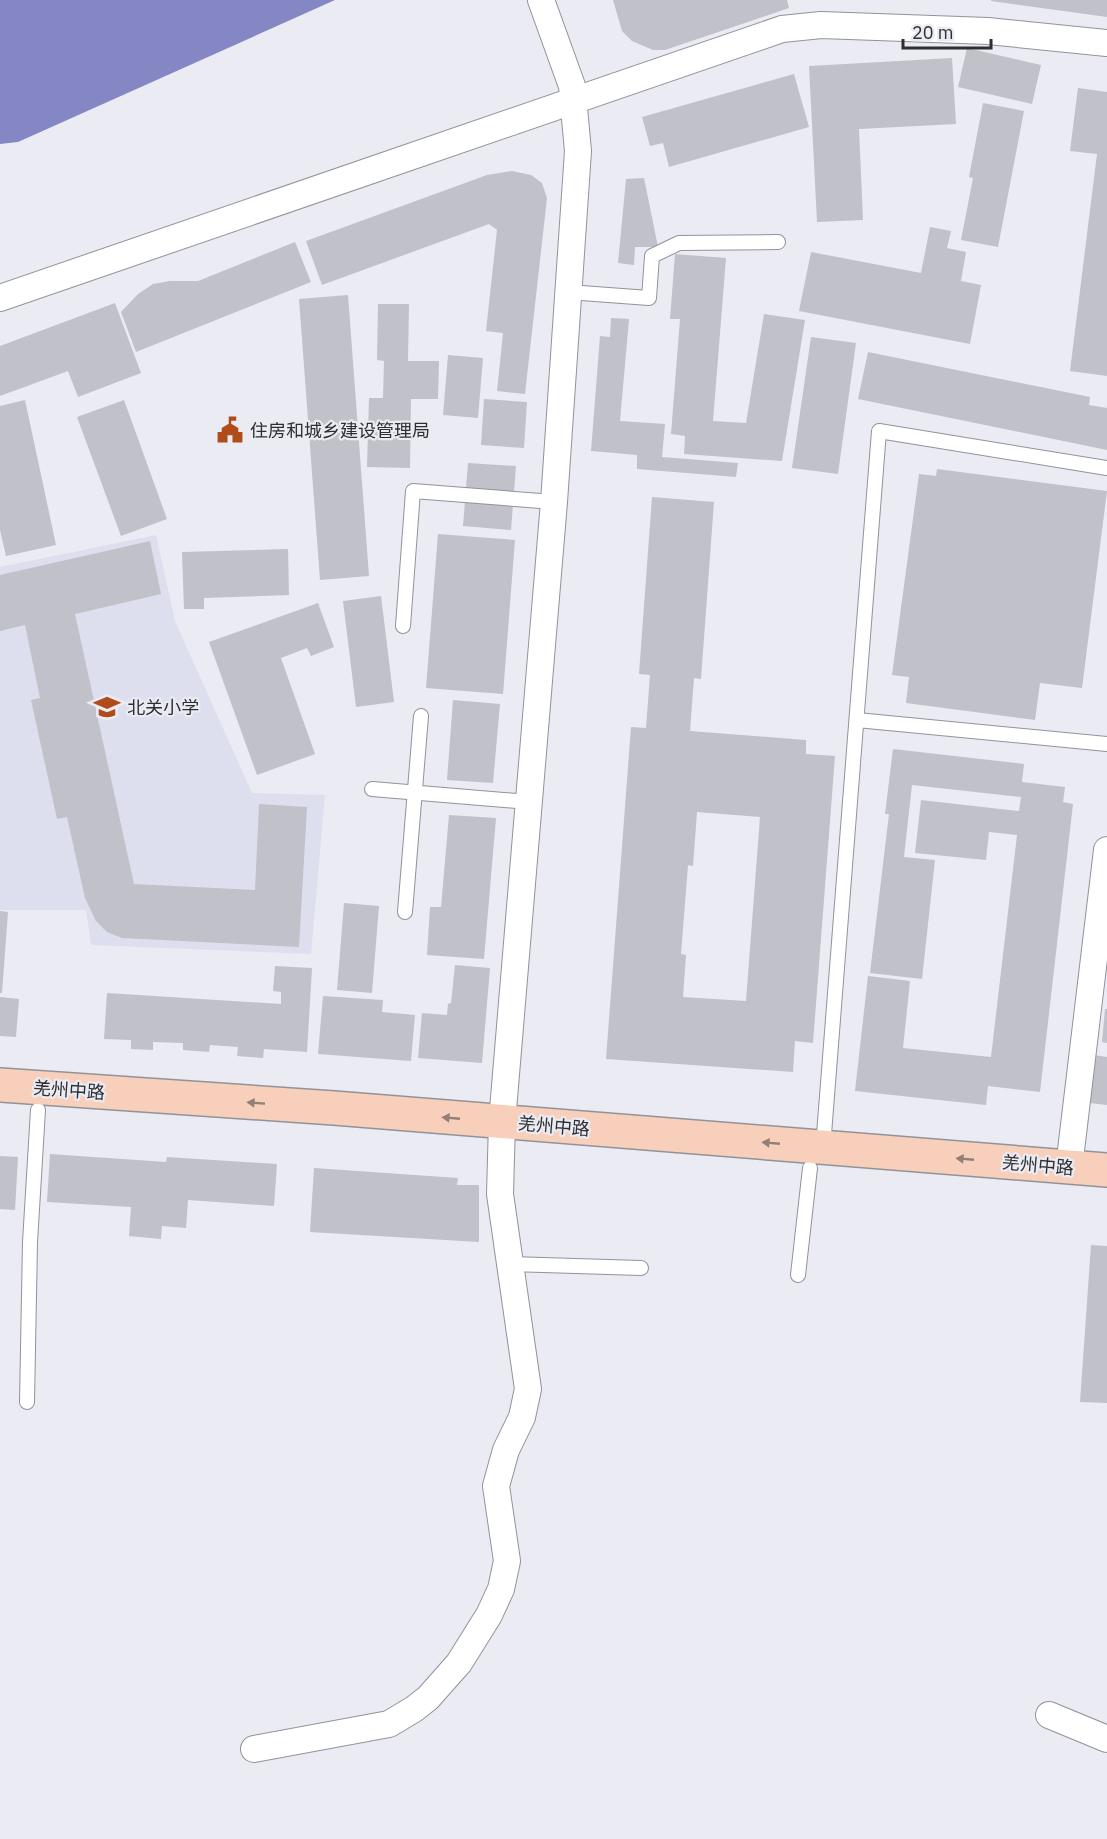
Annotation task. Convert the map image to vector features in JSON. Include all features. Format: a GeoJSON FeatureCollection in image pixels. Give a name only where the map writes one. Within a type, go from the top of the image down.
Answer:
{"type":"FeatureCollection","features":[{"type":"Feature","properties":{"kind":"main road","name":"羌州中路"},"geometry":{"type":"LineString","coordinates":[[0,1085],[502,1132],[817,1158],[1107,1192]]}},
{"type":"Feature","properties":{"kind":"main road","name":"羌州中路"},"geometry":{"type":"LineString","coordinates":[[0,1107],[502,1132]]}},
{"type":"Feature","properties":{"kind":"main road","name":"羌州中路"},"geometry":{"type":"LineString","coordinates":[[817,1158],[1107,1170]]}},
{"type":"Feature","properties":{"kind":"street"},"geometry":{"type":"LineString","coordinates":[[254,1749],[390,1724],[428,1698],[448,1677],[489,1615],[501,1589],[507,1561],[496,1486],[497,1477],[506,1450],[522,1417],[528,1389],[500,1194],[502,1132],[554,502],[578,151],[572,86],[541,0]]}},
{"type":"Feature","properties":{"kind":"street"},"geometry":{"type":"LineString","coordinates":[[0,298],[782,29],[821,25],[988,31],[1107,43]]}},
{"type":"Feature","properties":{"kind":"street"},"geometry":{"type":"LineString","coordinates":[[1069,1167],[1107,850]]}},
{"type":"Feature","properties":{"kind":"street"},"geometry":{"type":"LineString","coordinates":[[1049,1715],[1107,1739]]}},
{"type":"Feature","properties":{"kind":"lane"},"geometry":{"type":"LineString","coordinates":[[568,291],[649,298],[652,256],[679,243],[778,242]]}},
{"type":"Feature","properties":{"kind":"lane"},"geometry":{"type":"LineString","coordinates":[[798,1275],[817,1158],[857,720],[879,431],[1107,468]]}},
{"type":"Feature","properties":{"kind":"lane"},"geometry":{"type":"LineString","coordinates":[[403,626],[413,491],[554,502]]}},
{"type":"Feature","properties":{"kind":"lane"},"geometry":{"type":"LineString","coordinates":[[405,912],[421,716]]}},
{"type":"Feature","properties":{"kind":"lane"},"geometry":{"type":"LineString","coordinates":[[857,720],[1107,744]]}},
{"type":"Feature","properties":{"kind":"lane"},"geometry":{"type":"LineString","coordinates":[[372,789],[529,802]]}},
{"type":"Feature","properties":{"kind":"lane"},"geometry":{"type":"LineString","coordinates":[[27,1402],[30,1242],[38,1110]]}},
{"type":"Feature","properties":{"kind":"lane"},"geometry":{"type":"LineString","coordinates":[[510,1264],[641,1268]]}},
{"type":"Feature","properties":{"kind":"shaded area","name":"北关小学"},"geometry":{"type":"Polygon","coordinates":[[[156,535],[175,621],[252,793],[325,795],[311,954],[91,945],[86,910],[0,910],[0,567],[156,535]]]}},
{"type":"Feature","properties":{"kind":"water"},"geometry":{"type":"Polygon","coordinates":[[[0,0],[335,0],[18,142],[0,144],[0,0]]]}},
{"type":"Feature","properties":{"kind":"building"},"geometry":{"type":"Polygon","coordinates":[[[613,0],[787,0],[789,8],[665,50],[653,50],[632,41],[622,31],[613,0]]]}},
{"type":"Feature","properties":{"kind":"building"},"geometry":{"type":"Polygon","coordinates":[[[1107,0],[1107,17],[991,1],[1107,0]]]}},
{"type":"Feature","properties":{"kind":"building"},"geometry":{"type":"Polygon","coordinates":[[[967,48],[1041,65],[1032,104],[958,87],[967,48]]]}},
{"type":"Feature","properties":{"kind":"building"},"geometry":{"type":"Polygon","coordinates":[[[952,58],[956,124],[859,129],[863,220],[817,222],[809,66],[952,58]]]}},
{"type":"Feature","properties":{"kind":"building"},"geometry":{"type":"Polygon","coordinates":[[[794,74],[809,127],[669,167],[663,143],[650,146],[642,117],[794,74]]]}},
{"type":"Feature","properties":{"kind":"building"},"geometry":{"type":"Polygon","coordinates":[[[1078,88],[1107,92],[1107,376],[1070,371],[1097,154],[1070,151],[1078,88]]]}},
{"type":"Feature","properties":{"kind":"building"},"geometry":{"type":"Polygon","coordinates":[[[983,103],[1024,111],[998,247],[961,240],[973,178],[969,177],[983,103]]]}},
{"type":"Feature","properties":{"kind":"building"},"geometry":{"type":"Polygon","coordinates":[[[512,171],[531,175],[542,183],[547,198],[525,394],[497,391],[503,333],[486,331],[497,230],[489,224],[322,285],[306,241],[487,175],[512,171]]]}},
{"type":"Feature","properties":{"kind":"building"},"geometry":{"type":"Polygon","coordinates":[[[644,178],[658,247],[635,247],[634,265],[618,263],[626,179],[644,178]]]}},
{"type":"Feature","properties":{"kind":"building"},"geometry":{"type":"Polygon","coordinates":[[[930,227],[951,231],[947,248],[966,252],[961,281],[981,285],[970,344],[799,311],[811,252],[921,273],[930,227]]]}},
{"type":"Feature","properties":{"kind":"building"},"geometry":{"type":"Polygon","coordinates":[[[295,242],[311,282],[136,352],[121,312],[138,294],[153,284],[170,281],[198,281],[295,242]]]}},
{"type":"Feature","properties":{"kind":"building"},"geometry":{"type":"Polygon","coordinates":[[[675,254],[726,258],[713,421],[746,423],[764,314],[805,320],[782,461],[684,454],[685,436],[671,434],[680,319],[670,319],[675,254]]]}},
{"type":"Feature","properties":{"kind":"building"},"geometry":{"type":"Polygon","coordinates":[[[348,295],[369,576],[320,580],[299,299],[348,295]]]}},
{"type":"Feature","properties":{"kind":"building"},"geometry":{"type":"Polygon","coordinates":[[[115,303],[141,373],[78,397],[68,371],[0,396],[0,346],[115,303]]]}},
{"type":"Feature","properties":{"kind":"building"},"geometry":{"type":"Polygon","coordinates":[[[378,304],[409,304],[408,361],[439,361],[438,399],[411,399],[410,468],[367,467],[369,398],[383,398],[384,361],[377,360],[378,304]]]}},
{"type":"Feature","properties":{"kind":"building"},"geometry":{"type":"Polygon","coordinates":[[[611,318],[629,319],[620,421],[665,424],[662,457],[738,463],[736,477],[637,469],[637,455],[591,451],[600,336],[610,337],[611,318]]]}},
{"type":"Feature","properties":{"kind":"building"},"geometry":{"type":"Polygon","coordinates":[[[811,337],[856,343],[838,474],[792,468],[811,337]]]}},
{"type":"Feature","properties":{"kind":"building"},"geometry":{"type":"Polygon","coordinates":[[[868,352],[1090,397],[1089,405],[1107,408],[1107,450],[858,399],[868,352]]]}},
{"type":"Feature","properties":{"kind":"building"},"geometry":{"type":"Polygon","coordinates":[[[448,355],[483,358],[478,418],[443,415],[448,355]]]}},
{"type":"Feature","properties":{"kind":"building"},"geometry":{"type":"Polygon","coordinates":[[[484,399],[527,402],[524,448],[481,445],[484,399]]]}},
{"type":"Feature","properties":{"kind":"building"},"geometry":{"type":"Polygon","coordinates":[[[25,400],[56,545],[6,556],[0,530],[0,406],[25,400]]]}},
{"type":"Feature","properties":{"kind":"building"},"geometry":{"type":"Polygon","coordinates":[[[124,400],[167,519],[121,536],[77,417],[124,400]]]}},
{"type":"Feature","properties":{"kind":"building"},"geometry":{"type":"Polygon","coordinates":[[[468,463],[516,466],[511,530],[463,526],[468,463]]]}},
{"type":"Feature","properties":{"kind":"building"},"geometry":{"type":"Polygon","coordinates":[[[937,469],[1107,491],[1082,688],[1040,683],[1035,720],[906,703],[909,677],[892,675],[919,474],[936,476],[937,469]]]}},
{"type":"Feature","properties":{"kind":"building"},"geometry":{"type":"Polygon","coordinates":[[[652,497],[714,502],[701,679],[694,678],[690,731],[806,740],[806,754],[835,756],[813,1043],[795,1041],[793,1072],[606,1059],[631,727],[646,728],[650,675],[639,674],[652,497]],[[697,812],[693,866],[688,865],[681,954],[686,955],[683,997],[746,1001],[760,817],[697,812]]]}},
{"type":"Feature","properties":{"kind":"building"},"geometry":{"type":"Polygon","coordinates":[[[438,534],[515,540],[503,694],[426,688],[438,534]]]}},
{"type":"Feature","properties":{"kind":"building"},"geometry":{"type":"Polygon","coordinates":[[[150,541],[161,594],[75,614],[134,884],[255,890],[259,804],[307,807],[299,947],[122,938],[107,932],[96,921],[85,898],[67,817],[57,819],[31,700],[40,698],[25,625],[0,631],[0,575],[150,541]]]}},
{"type":"Feature","properties":{"kind":"building"},"geometry":{"type":"Polygon","coordinates":[[[288,549],[289,595],[204,598],[204,609],[184,609],[182,552],[288,549]]]}},
{"type":"Feature","properties":{"kind":"building"},"geometry":{"type":"Polygon","coordinates":[[[381,596],[394,702],[356,707],[343,601],[381,596]]]}},
{"type":"Feature","properties":{"kind":"building"},"geometry":{"type":"Polygon","coordinates":[[[318,603],[334,647],[311,656],[307,648],[281,658],[315,754],[257,775],[209,642],[318,603]]]}},
{"type":"Feature","properties":{"kind":"building"},"geometry":{"type":"Polygon","coordinates":[[[453,700],[500,704],[493,783],[447,780],[453,700]]]}},
{"type":"Feature","properties":{"kind":"building"},"geometry":{"type":"Polygon","coordinates":[[[893,749],[1024,764],[1022,782],[1065,787],[1063,802],[1073,804],[1040,1092],[988,1086],[986,1105],[855,1091],[868,976],[910,981],[903,1048],[991,1057],[1017,835],[989,832],[986,860],[915,853],[921,800],[1019,811],[1021,797],[912,785],[904,857],[935,860],[922,979],[870,973],[889,814],[885,814],[893,749]]]}},
{"type":"Feature","properties":{"kind":"building"},"geometry":{"type":"Polygon","coordinates":[[[449,815],[496,818],[484,959],[427,955],[430,907],[441,907],[449,815]]]}},
{"type":"Feature","properties":{"kind":"building"},"geometry":{"type":"Polygon","coordinates":[[[344,903],[379,906],[372,993],[337,990],[344,903]]]}},
{"type":"Feature","properties":{"kind":"building"},"geometry":{"type":"Polygon","coordinates":[[[0,911],[8,912],[2,993],[0,993],[0,911]]]}},
{"type":"Feature","properties":{"kind":"building"},"geometry":{"type":"Polygon","coordinates":[[[455,965],[490,968],[482,1063],[418,1058],[422,1013],[447,1015],[448,1004],[451,1003],[455,965]]]}},
{"type":"Feature","properties":{"kind":"building"},"geometry":{"type":"Polygon","coordinates":[[[275,966],[312,968],[307,1052],[264,1049],[263,1058],[237,1056],[238,1047],[210,1045],[209,1052],[183,1050],[183,1043],[153,1042],[153,1050],[131,1049],[131,1040],[104,1039],[107,993],[281,1004],[281,992],[273,991],[275,966]]]}},
{"type":"Feature","properties":{"kind":"building"},"geometry":{"type":"Polygon","coordinates":[[[323,996],[383,1000],[382,1012],[415,1015],[411,1061],[318,1054],[323,996]]]}},
{"type":"Feature","properties":{"kind":"building"},"geometry":{"type":"Polygon","coordinates":[[[0,997],[19,999],[16,1037],[0,1036],[0,997]]]}},
{"type":"Feature","properties":{"kind":"building"},"geometry":{"type":"Polygon","coordinates":[[[1105,1009],[1107,1009],[1107,1043],[1102,1042],[1105,1009]]]}},
{"type":"Feature","properties":{"kind":"building"},"geometry":{"type":"Polygon","coordinates":[[[1094,1055],[1107,1057],[1107,1105],[1089,1103],[1094,1055]]]}},
{"type":"Feature","properties":{"kind":"building"},"geometry":{"type":"Polygon","coordinates":[[[50,1154],[166,1162],[167,1157],[277,1164],[274,1206],[188,1200],[186,1228],[162,1226],[161,1239],[129,1236],[131,1207],[47,1202],[50,1154]]]}},
{"type":"Feature","properties":{"kind":"building"},"geometry":{"type":"Polygon","coordinates":[[[0,1156],[18,1157],[15,1210],[0,1209],[0,1156]]]}},
{"type":"Feature","properties":{"kind":"building"},"geometry":{"type":"Polygon","coordinates":[[[314,1168],[458,1178],[457,1185],[479,1185],[479,1242],[310,1232],[314,1168]]]}},
{"type":"Feature","properties":{"kind":"building"},"geometry":{"type":"Polygon","coordinates":[[[1091,1245],[1107,1246],[1107,1403],[1080,1402],[1091,1245]]]}},
{"type":"Feature","properties":{"kind":"place","name":"住房和城乡建设管理局"},"geometry":{"type":"Point","coordinates":[230,430]}},
{"type":"Feature","properties":{"kind":"place","name":"北关小学"},"geometry":{"type":"Point","coordinates":[107,707]}}]}
